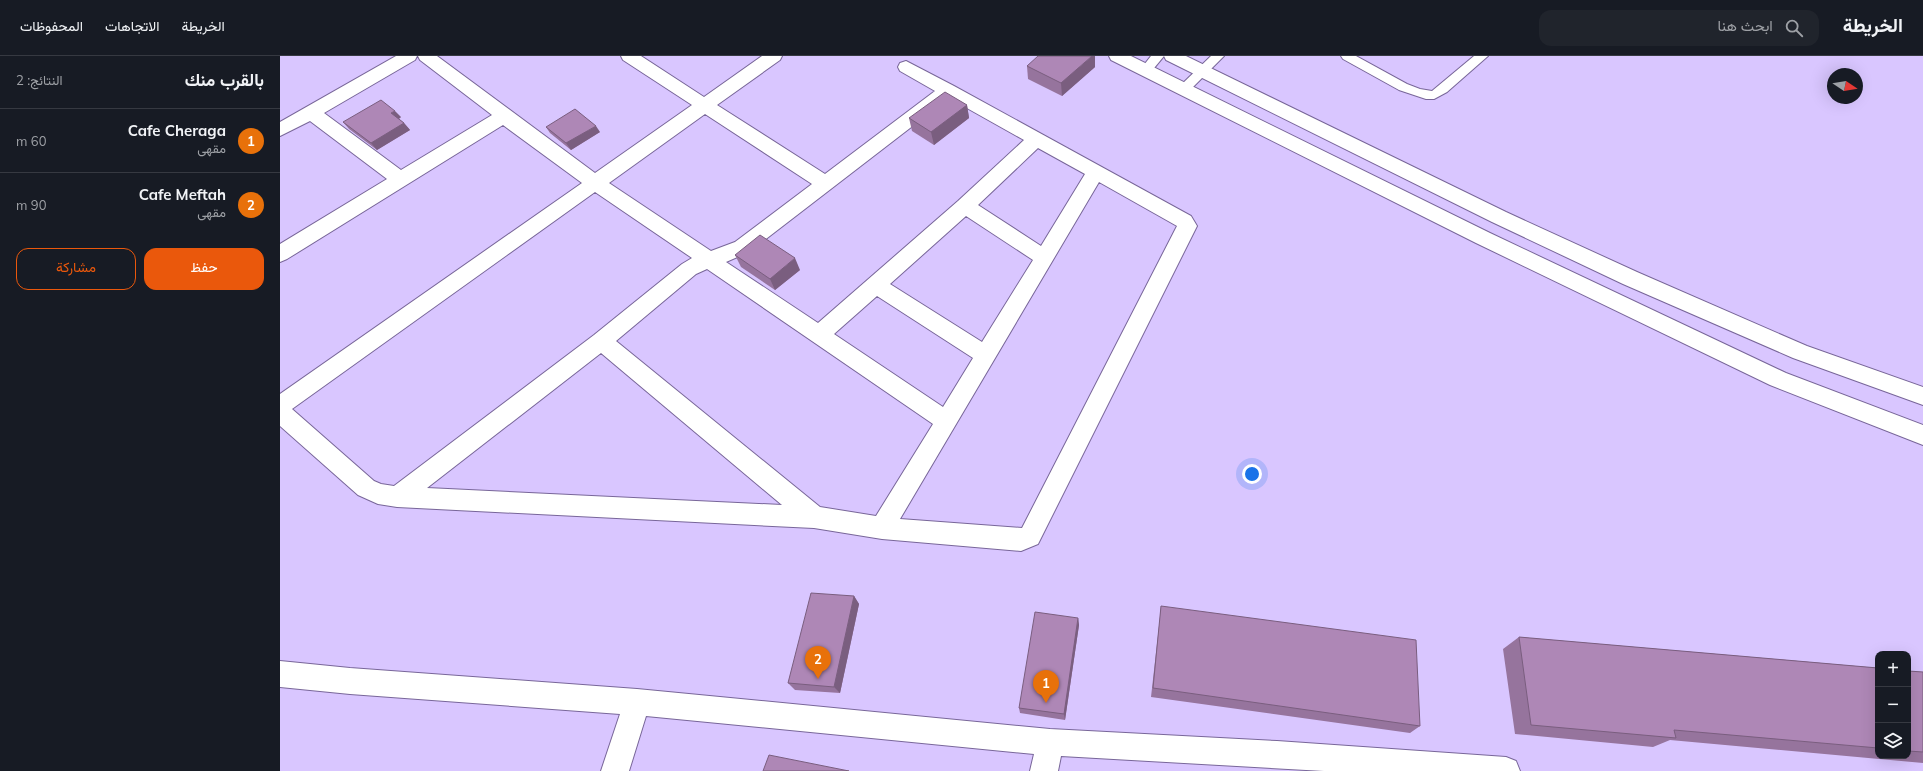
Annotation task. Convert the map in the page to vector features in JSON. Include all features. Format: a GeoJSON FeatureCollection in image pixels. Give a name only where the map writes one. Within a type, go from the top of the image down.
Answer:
{"type":"FeatureCollection","features":[{"type":"Feature","properties":{"kind":"street"},"geometry":{"type":"LineString","coordinates":[[280,130],[409,56]]}},
{"type":"Feature","properties":{"kind":"street"},"geometry":{"type":"LineString","coordinates":[[426,56],[594,182],[946,421]]}},
{"type":"Feature","properties":{"kind":"street"},"geometry":{"type":"LineString","coordinates":[[629,56],[824,182]]}},
{"type":"Feature","properties":{"kind":"street"},"geometry":{"type":"LineString","coordinates":[[280,406],[594,182],[774,56]]}},
{"type":"Feature","properties":{"kind":"street"},"geometry":{"type":"LineString","coordinates":[[1117,56],[1152,63],[1184,88],[1483,238],[1778,379],[1923,435]]}},
{"type":"Feature","properties":{"kind":"street"},"geometry":{"type":"LineString","coordinates":[[1172,56],[1202,72],[1383,158],[1500,217],[1630,278],[1800,352],[1923,396]]}},
{"type":"Feature","properties":{"kind":"street"},"geometry":{"type":"LineString","coordinates":[[280,412],[366,488],[378,494],[397,497],[814,517],[882,528],[1021,540],[1030,536],[1187,226],[1184,221],[906,67]]}},
{"type":"Feature","properties":{"kind":"street"},"geometry":{"type":"LineString","coordinates":[[397,497],[601,341],[688,269],[699,263],[725,255],[742,247],[824,182],[948,90]]}},
{"type":"Feature","properties":{"kind":"street"},"geometry":{"type":"LineString","coordinates":[[311,112],[400,179]]}},
{"type":"Feature","properties":{"kind":"street"},"geometry":{"type":"LineString","coordinates":[[280,254],[504,116]]}},
{"type":"Feature","properties":{"kind":"street"},"geometry":{"type":"LineString","coordinates":[[818,335],[965,206],[1036,140]]}},
{"type":"Feature","properties":{"kind":"street"},"geometry":{"type":"LineString","coordinates":[[882,528],[984,355],[1045,258],[1095,173]]}},
{"type":"Feature","properties":{"kind":"street"},"geometry":{"type":"LineString","coordinates":[[965,206],[1045,258]]}},
{"type":"Feature","properties":{"kind":"street"},"geometry":{"type":"LineString","coordinates":[[1483,238],[1500,217]]}},
{"type":"Feature","properties":{"kind":"street"},"geometry":{"type":"LineString","coordinates":[[876,285],[984,355]]}},
{"type":"Feature","properties":{"kind":"street"},"geometry":{"type":"LineString","coordinates":[[601,341],[814,517]]}},
{"type":"Feature","properties":{"kind":"street"},"geometry":{"type":"LineString","coordinates":[[280,674],[350,682],[637,702],[1276,763],[1506,771]]}},
{"type":"Feature","properties":{"kind":"street"},"geometry":{"type":"LineString","coordinates":[[615,771],[637,702]]}},
{"type":"Feature","properties":{"kind":"street"},"geometry":{"type":"LineString","coordinates":[[1044,771],[1050,742]]}},
{"type":"Feature","properties":{"kind":"lane"},"geometry":{"type":"LineString","coordinates":[[1184,88],[1218,56]]}},
{"type":"Feature","properties":{"kind":"lane"},"geometry":{"type":"LineString","coordinates":[[1347,56],[1411,91],[1429,95],[1434,95],[1482,56]]}},
{"type":"Feature","properties":{"kind":"building"},"geometry":{"type":"Polygon","coordinates":[[[1038,56],[1092,56],[1061,83],[1027,66],[1038,56]]]}},
{"type":"Feature","properties":{"kind":"building"},"geometry":{"type":"Polygon","coordinates":[[[945,92],[967,105],[931,132],[909,118],[945,92]]]}},
{"type":"Feature","properties":{"kind":"building"},"geometry":{"type":"Polygon","coordinates":[[[381,100],[395,111],[391,113],[404,123],[371,143],[343,122],[381,100]]]}},
{"type":"Feature","properties":{"kind":"building"},"geometry":{"type":"Polygon","coordinates":[[[575,109],[596,126],[566,143],[546,127],[575,109]]]}},
{"type":"Feature","properties":{"kind":"building"},"geometry":{"type":"Polygon","coordinates":[[[760,235],[795,258],[770,279],[735,255],[760,235]]]}},
{"type":"Feature","properties":{"kind":"building"},"geometry":{"type":"Polygon","coordinates":[[[811,593],[854,596],[834,687],[788,683],[811,593]]]}},
{"type":"Feature","properties":{"kind":"building"},"geometry":{"type":"Polygon","coordinates":[[[1161,606],[1416,640],[1420,726],[1153,688],[1161,606]]]}},
{"type":"Feature","properties":{"kind":"building"},"geometry":{"type":"Polygon","coordinates":[[[1035,612],[1078,618],[1064,714],[1019,708],[1035,612]]]}},
{"type":"Feature","properties":{"kind":"building"},"geometry":{"type":"Polygon","coordinates":[[[1519,637],[1875,668],[1875,748],[1674,730],[1676,738],[1531,725],[1519,637]]]}},
{"type":"Feature","properties":{"kind":"building"},"geometry":{"type":"Polygon","coordinates":[[[1911,671],[1923,672],[1923,752],[1911,751],[1911,671]]]}},
{"type":"Feature","properties":{"kind":"building"},"geometry":{"type":"Polygon","coordinates":[[[769,755],[849,771],[763,771],[769,755]]]}},
{"type":"Feature","properties":{"kind":"place","name":"Cafe Meftah"},"geometry":{"type":"Point","coordinates":[818,679]}},
{"type":"Feature","properties":{"kind":"place","name":"Cafe Cheraga"},"geometry":{"type":"Point","coordinates":[1046,703]}}]}
